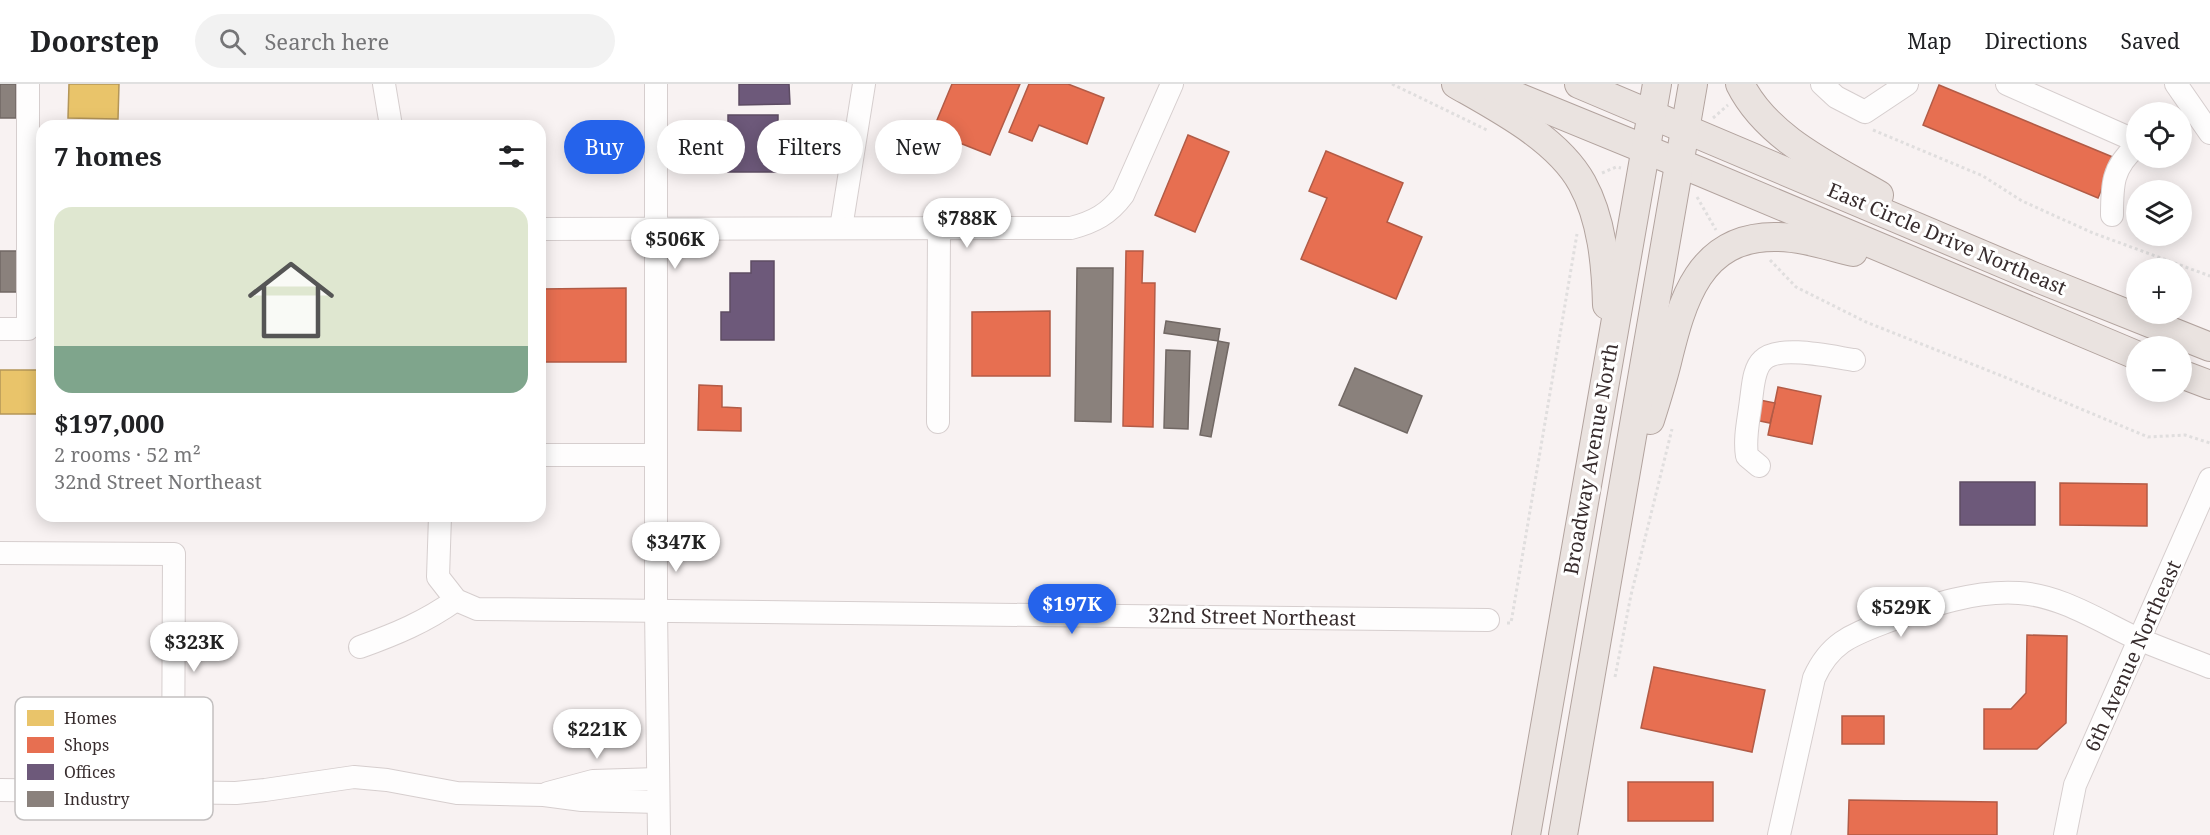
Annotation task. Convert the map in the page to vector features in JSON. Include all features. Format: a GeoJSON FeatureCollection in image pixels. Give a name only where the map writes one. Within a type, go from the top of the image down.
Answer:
{"type":"FeatureCollection","features":[{"type":"Feature","properties":{"kind":"main road"},"geometry":{"type":"LineString","coordinates":[[1456,84],[1534,132],[1553,148],[1581,181],[1595,214],[1603,255],[1608,364]]}},
{"type":"Feature","properties":{"kind":"main road","name":"East Circle Drive Northeast"},"geometry":{"type":"LineString","coordinates":[[1486,84],[2126,351]]}},
{"type":"Feature","properties":{"kind":"main road","name":"East Circle Drive Northeast"},"geometry":{"type":"LineString","coordinates":[[1579,84],[2035,277],[2210,347]]}},
{"type":"Feature","properties":{"kind":"main road","name":"Broadway Avenue North"},"geometry":{"type":"LineString","coordinates":[[1526,835],[1581,509],[1657,84]]}},
{"type":"Feature","properties":{"kind":"main road","name":"Broadway Avenue North"},"geometry":{"type":"LineString","coordinates":[[1563,835],[1692,84]]}},
{"type":"Feature","properties":{"kind":"main road"},"geometry":{"type":"LineString","coordinates":[[1740,84],[1766,120],[1813,156],[1912,214],[2035,277]]}},
{"type":"Feature","properties":{"kind":"main road"},"geometry":{"type":"LineString","coordinates":[[1612,548],[1661,384],[1678,318],[1695,280],[1715,256],[1741,242],[1758,238],[1787,238],[1869,256],[1956,281]]}},
{"type":"Feature","properties":{"kind":"main road"},"geometry":{"type":"LineString","coordinates":[[2192,378],[2210,385]]}},
{"type":"Feature","properties":{"kind":"street"},"geometry":{"type":"LineString","coordinates":[[0,329],[28,329],[28,84]]}},
{"type":"Feature","properties":{"kind":"street"},"geometry":{"type":"LineString","coordinates":[[384,84],[390,120]]}},
{"type":"Feature","properties":{"kind":"street"},"geometry":{"type":"LineString","coordinates":[[656,84],[656,609],[659,835]]}},
{"type":"Feature","properties":{"kind":"street"},"geometry":{"type":"LineString","coordinates":[[841,228],[864,84]]}},
{"type":"Feature","properties":{"kind":"street"},"geometry":{"type":"LineString","coordinates":[[546,229],[1071,228],[1098,219],[1115,206],[1124,195],[1172,84]]}},
{"type":"Feature","properties":{"kind":"street"},"geometry":{"type":"LineString","coordinates":[[1822,84],[1836,97],[1866,112],[1907,84]]}},
{"type":"Feature","properties":{"kind":"street"},"geometry":{"type":"LineString","coordinates":[[2007,84],[2126,137]]}},
{"type":"Feature","properties":{"kind":"street"},"geometry":{"type":"LineString","coordinates":[[2176,84],[2183,102]]}},
{"type":"Feature","properties":{"kind":"street"},"geometry":{"type":"LineString","coordinates":[[2192,116],[2210,133]]}},
{"type":"Feature","properties":{"kind":"street"},"geometry":{"type":"LineString","coordinates":[[2112,215],[2112,187],[2121,162],[2126,157]]}},
{"type":"Feature","properties":{"kind":"street"},"geometry":{"type":"LineString","coordinates":[[938,422],[939,228]]}},
{"type":"Feature","properties":{"kind":"street"},"geometry":{"type":"LineString","coordinates":[[1759,465],[1747,456],[1745,443],[1755,375],[1762,360],[1775,353],[1788,352],[1854,360]]}},
{"type":"Feature","properties":{"kind":"street"},"geometry":{"type":"LineString","coordinates":[[546,455],[656,455]]}},
{"type":"Feature","properties":{"kind":"street","name":"6th Avenue Northeast"},"geometry":{"type":"LineString","coordinates":[[2065,835],[2075,785],[2210,479]]}},
{"type":"Feature","properties":{"kind":"street"},"geometry":{"type":"LineString","coordinates":[[360,647],[401,632],[432,617],[456,600],[438,578],[440,522]]}},
{"type":"Feature","properties":{"kind":"street"},"geometry":{"type":"LineString","coordinates":[[0,553],[174,554],[173,697]]}},
{"type":"Feature","properties":{"kind":"street"},"geometry":{"type":"LineString","coordinates":[[1779,835],[1814,678],[1820,664],[1830,651],[1859,632],[1966,597],[2021,593],[2056,601],[2140,640],[2210,667]]}},
{"type":"Feature","properties":{"kind":"street","name":"32nd Street Northeast"},"geometry":{"type":"LineString","coordinates":[[456,600],[477,609],[656,609],[1488,620]]}},
{"type":"Feature","properties":{"kind":"street"},"geometry":{"type":"LineString","coordinates":[[213,792],[251,792],[354,777],[387,780],[457,793],[544,795],[582,800],[658,802]]}},
{"type":"Feature","properties":{"kind":"street"},"geometry":{"type":"LineString","coordinates":[[544,795],[593,780],[658,779]]}},
{"type":"Feature","properties":{"kind":"street"},"geometry":{"type":"LineString","coordinates":[[0,790],[15,790]]}},
{"type":"Feature","properties":{"kind":"path"},"geometry":{"type":"LineString","coordinates":[[1392,84],[1493,133]]}},
{"type":"Feature","properties":{"kind":"path"},"geometry":{"type":"LineString","coordinates":[[1867,128],[1983,176],[2022,201],[2093,233],[2210,276]]}},
{"type":"Feature","properties":{"kind":"path"},"geometry":{"type":"LineString","coordinates":[[1511,623],[1578,228]]}},
{"type":"Feature","properties":{"kind":"path"},"geometry":{"type":"LineString","coordinates":[[1764,257],[1796,286],[1866,322],[2148,437],[2185,435],[2210,442]]}},
{"type":"Feature","properties":{"kind":"path"},"geometry":{"type":"LineString","coordinates":[[1613,688],[1631,595],[1672,425]]}},
{"type":"Feature","properties":{"kind":"building: Homes"},"geometry":{"type":"Polygon","coordinates":[[[69,84],[119,84],[118,119],[68,118],[69,84]]]}},
{"type":"Feature","properties":{"kind":"building: Homes"},"geometry":{"type":"Polygon","coordinates":[[[0,370],[36,370],[36,414],[0,414],[0,370]]]}},
{"type":"Feature","properties":{"kind":"building: Shops"},"geometry":{"type":"Polygon","coordinates":[[[952,84],[1020,84],[990,155],[962,144],[962,120],[937,120],[952,84]]]}},
{"type":"Feature","properties":{"kind":"building: Shops"},"geometry":{"type":"Polygon","coordinates":[[[1029,84],[1068,84],[1104,98],[1087,144],[1039,125],[1032,141],[1009,132],[1029,84]]]}},
{"type":"Feature","properties":{"kind":"building: Shops"},"geometry":{"type":"Polygon","coordinates":[[[1939,85],[2115,158],[2098,198],[1923,125],[1939,85]]]}},
{"type":"Feature","properties":{"kind":"building: Shops"},"geometry":{"type":"Polygon","coordinates":[[[1188,135],[1229,152],[1195,232],[1155,215],[1188,135]]]}},
{"type":"Feature","properties":{"kind":"building: Shops"},"geometry":{"type":"Polygon","coordinates":[[[1326,151],[1403,183],[1387,222],[1422,237],[1396,299],[1301,259],[1327,198],[1309,191],[1326,151]]]}},
{"type":"Feature","properties":{"kind":"building: Shops"},"geometry":{"type":"Polygon","coordinates":[[[1126,251],[1143,251],[1142,283],[1155,283],[1153,427],[1123,426],[1126,251]]]}},
{"type":"Feature","properties":{"kind":"building: Shops"},"geometry":{"type":"Polygon","coordinates":[[[626,288],[626,362],[546,362],[546,289],[626,288]]]}},
{"type":"Feature","properties":{"kind":"building: Shops"},"geometry":{"type":"Polygon","coordinates":[[[1050,311],[1050,376],[972,376],[972,312],[1050,311]]]}},
{"type":"Feature","properties":{"kind":"building: Shops"},"geometry":{"type":"Polygon","coordinates":[[[699,385],[722,386],[722,407],[741,408],[741,431],[698,430],[699,385]]]}},
{"type":"Feature","properties":{"kind":"building: Shops"},"geometry":{"type":"Polygon","coordinates":[[[1778,387],[1821,396],[1812,444],[1768,435],[1778,387]]]}},
{"type":"Feature","properties":{"kind":"building: Shops"},"geometry":{"type":"Polygon","coordinates":[[[1745,397],[1775,403],[1770,423],[1740,417],[1745,397]]]}},
{"type":"Feature","properties":{"kind":"building: Shops"},"geometry":{"type":"Polygon","coordinates":[[[2060,483],[2147,484],[2147,526],[2060,525],[2060,483]]]}},
{"type":"Feature","properties":{"kind":"building: Shops"},"geometry":{"type":"Polygon","coordinates":[[[2027,635],[2067,636],[2066,723],[2037,749],[1984,749],[1984,709],[2011,709],[2026,693],[2027,635]]]}},
{"type":"Feature","properties":{"kind":"building: Shops"},"geometry":{"type":"Polygon","coordinates":[[[1654,667],[1765,690],[1752,752],[1641,728],[1654,667]]]}},
{"type":"Feature","properties":{"kind":"building: Shops"},"geometry":{"type":"Polygon","coordinates":[[[1842,716],[1884,716],[1884,744],[1842,744],[1842,716]]]}},
{"type":"Feature","properties":{"kind":"building: Shops"},"geometry":{"type":"Polygon","coordinates":[[[1628,782],[1713,782],[1713,821],[1628,821],[1628,782]]]}},
{"type":"Feature","properties":{"kind":"building: Shops"},"geometry":{"type":"Polygon","coordinates":[[[1849,800],[1997,802],[1997,835],[1848,835],[1849,800]]]}},
{"type":"Feature","properties":{"kind":"building: Offices"},"geometry":{"type":"Polygon","coordinates":[[[739,84],[789,84],[790,104],[739,105],[739,84]]]}},
{"type":"Feature","properties":{"kind":"building: Offices"},"geometry":{"type":"Polygon","coordinates":[[[728,115],[778,115],[778,120],[757,120],[757,172],[745,172],[745,120],[728,120],[728,115]]]}},
{"type":"Feature","properties":{"kind":"building: Offices"},"geometry":{"type":"Polygon","coordinates":[[[751,261],[774,261],[774,340],[721,340],[721,312],[730,312],[730,273],[751,273],[751,261]]]}},
{"type":"Feature","properties":{"kind":"building: Offices"},"geometry":{"type":"Polygon","coordinates":[[[1960,482],[2035,482],[2035,525],[1960,525],[1960,482]]]}},
{"type":"Feature","properties":{"kind":"building: Industry"},"geometry":{"type":"Polygon","coordinates":[[[0,84],[16,84],[16,118],[0,118],[0,84]]]}},
{"type":"Feature","properties":{"kind":"building: Industry"},"geometry":{"type":"Polygon","coordinates":[[[0,251],[18,251],[18,292],[0,292],[0,251]]]}},
{"type":"Feature","properties":{"kind":"building: Industry"},"geometry":{"type":"Polygon","coordinates":[[[1077,268],[1113,268],[1111,422],[1075,421],[1077,268]]]}},
{"type":"Feature","properties":{"kind":"building: Industry"},"geometry":{"type":"Polygon","coordinates":[[[1166,321],[1220,329],[1218,341],[1164,333],[1166,321]]]}},
{"type":"Feature","properties":{"kind":"building: Industry"},"geometry":{"type":"Polygon","coordinates":[[[1218,341],[1229,343],[1211,437],[1200,435],[1218,341]]]}},
{"type":"Feature","properties":{"kind":"building: Industry"},"geometry":{"type":"Polygon","coordinates":[[[1166,350],[1190,351],[1188,429],[1164,428],[1166,350]]]}},
{"type":"Feature","properties":{"kind":"building: Industry"},"geometry":{"type":"Polygon","coordinates":[[[1355,368],[1422,396],[1407,433],[1339,405],[1355,368]]]}}]}
